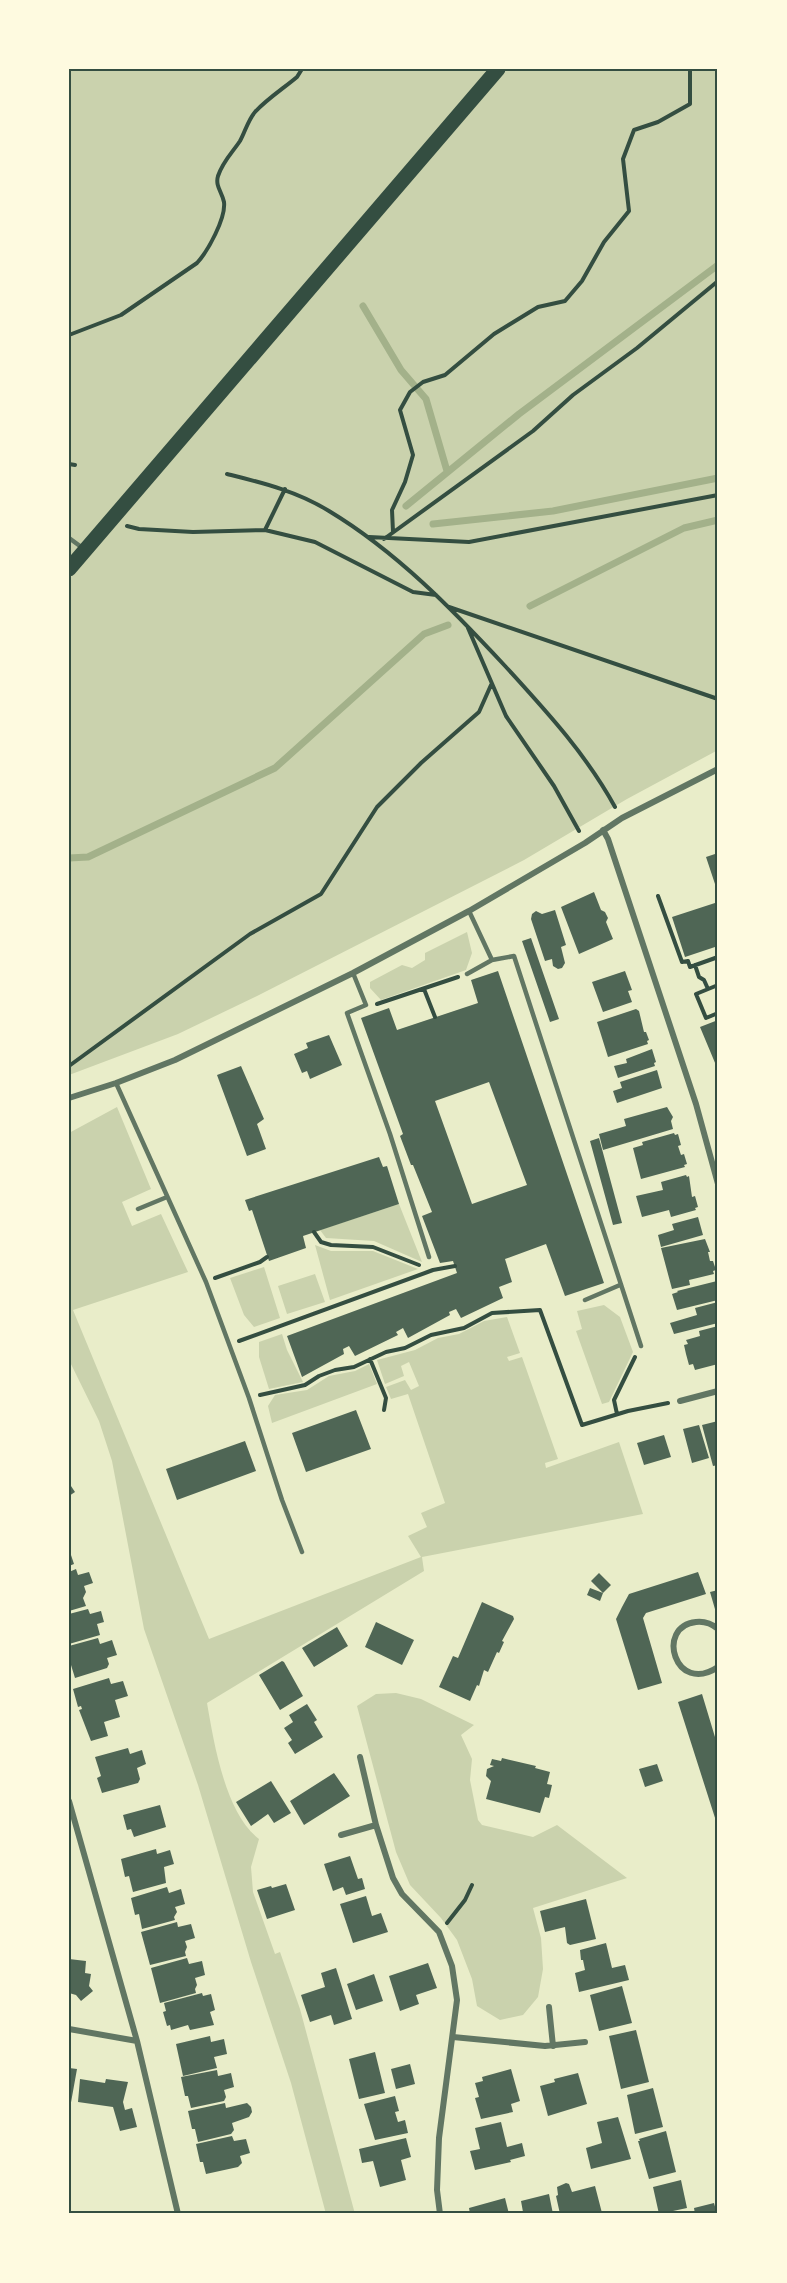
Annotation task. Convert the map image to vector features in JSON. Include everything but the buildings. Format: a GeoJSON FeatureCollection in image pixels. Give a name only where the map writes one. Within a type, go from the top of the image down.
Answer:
{"type":"FeatureCollection","features":[{"type":"Feature","properties":{"kind":"main road"},"geometry":{"type":"LineString","coordinates":[[69,569],[498,69]]}},
{"type":"Feature","properties":{"kind":"street"},"geometry":{"type":"LineString","coordinates":[[69,1098],[176,1060],[353,973],[527,878],[622,818],[718,769]]}},
{"type":"Feature","properties":{"kind":"street"},"geometry":{"type":"LineString","coordinates":[[603,830],[692,1093],[718,1184]]}},
{"type":"Feature","properties":{"kind":"street"},"geometry":{"type":"LineString","coordinates":[[680,1401],[718,1391]]}},
{"type":"Feature","properties":{"kind":"street"},"geometry":{"type":"LineString","coordinates":[[718,1629],[703,1622],[692,1622],[676,1635],[673,1645],[674,1656],[687,1672],[698,1675],[708,1673],[718,1667]]}},
{"type":"Feature","properties":{"kind":"street"},"geometry":{"type":"LineString","coordinates":[[360,1758],[376,1825],[393,1878],[402,1894],[439,1932],[452,1966],[457,2000],[439,2138],[437,2190],[440,2214]]}},
{"type":"Feature","properties":{"kind":"street"},"geometry":{"type":"LineString","coordinates":[[69,1801],[136,2041],[178,2214]]}},
{"type":"Feature","properties":{"kind":"street"},"geometry":{"type":"LineString","coordinates":[[341,1835],[376,1825]]}},
{"type":"Feature","properties":{"kind":"street"},"geometry":{"type":"LineString","coordinates":[[549,2007],[553,2046]]}},
{"type":"Feature","properties":{"kind":"street"},"geometry":{"type":"LineString","coordinates":[[69,2029],[136,2041]]}},
{"type":"Feature","properties":{"kind":"street"},"geometry":{"type":"LineString","coordinates":[[453,2037],[553,2046],[585,2042]]}},
{"type":"Feature","properties":{"kind":"lane"},"geometry":{"type":"LineString","coordinates":[[69,538],[86,550]]}},
{"type":"Feature","properties":{"kind":"lane"},"geometry":{"type":"LineString","coordinates":[[469,911],[492,960]]}},
{"type":"Feature","properties":{"kind":"lane"},"geometry":{"type":"LineString","coordinates":[[467,974],[492,960],[514,956],[641,1346]]}},
{"type":"Feature","properties":{"kind":"lane"},"geometry":{"type":"LineString","coordinates":[[353,973],[366,1005],[346,1013],[390,1134],[429,1257]]}},
{"type":"Feature","properties":{"kind":"lane"},"geometry":{"type":"LineString","coordinates":[[116,1083],[206,1282],[230,1344],[282,1500],[302,1552]]}},
{"type":"Feature","properties":{"kind":"lane"},"geometry":{"type":"LineString","coordinates":[[138,1209],[166,1197]]}},
{"type":"Feature","properties":{"kind":"lane"},"geometry":{"type":"LineString","coordinates":[[585,1300],[620,1285]]}},
{"type":"Feature","properties":{"kind":"path"},"geometry":{"type":"LineString","coordinates":[[69,335],[121,315],[203,257],[221,223],[224,211],[223,198],[218,190],[218,178],[226,157],[239,142],[255,113],[302,69]]}},
{"type":"Feature","properties":{"kind":"path"},"geometry":{"type":"LineString","coordinates":[[393,532],[392,510],[405,482],[413,455],[400,410],[410,392],[423,382],[445,375],[494,334],[538,307],[566,301],[582,281],[604,242],[629,211],[623,159],[634,130],[658,122],[690,105],[690,69]]}},
{"type":"Feature","properties":{"kind":"path"},"geometry":{"type":"LineString","coordinates":[[384,539],[533,431],[573,395],[637,348],[718,281]]}},
{"type":"Feature","properties":{"kind":"path"},"geometry":{"type":"LineString","coordinates":[[69,464],[75,465]]}},
{"type":"Feature","properties":{"kind":"path"},"geometry":{"type":"LineString","coordinates":[[227,474],[285,489],[328,510],[368,537],[437,595],[560,727],[599,780],[622,818]]}},
{"type":"Feature","properties":{"kind":"path"},"geometry":{"type":"LineString","coordinates":[[265,530],[285,489]]}},
{"type":"Feature","properties":{"kind":"path"},"geometry":{"type":"LineString","coordinates":[[368,537],[469,543],[718,495]]}},
{"type":"Feature","properties":{"kind":"path"},"geometry":{"type":"LineString","coordinates":[[110,522],[150,530],[193,532],[265,530],[315,542],[413,592],[437,595]]}},
{"type":"Feature","properties":{"kind":"path"},"geometry":{"type":"LineString","coordinates":[[449,606],[718,699]]}},
{"type":"Feature","properties":{"kind":"path"},"geometry":{"type":"LineString","coordinates":[[467,625],[506,716],[554,786],[585,843]]}},
{"type":"Feature","properties":{"kind":"path"},"geometry":{"type":"LineString","coordinates":[[69,1066],[250,934],[321,894],[377,807],[421,763],[479,712],[491,685]]}},
{"type":"Feature","properties":{"kind":"path"},"geometry":{"type":"LineString","coordinates":[[658,896],[682,962],[688,961],[690,967],[718,957]]}},
{"type":"Feature","properties":{"kind":"path"},"geometry":{"type":"LineString","coordinates":[[695,965],[699,977],[704,980],[708,989]]}},
{"type":"Feature","properties":{"kind":"path"},"geometry":{"type":"LineString","coordinates":[[366,1005],[380,1004],[467,974]]}},
{"type":"Feature","properties":{"kind":"path"},"geometry":{"type":"LineString","coordinates":[[718,985],[696,994],[706,1018],[718,1013]]}},
{"type":"Feature","properties":{"kind":"path"},"geometry":{"type":"LineString","coordinates":[[424,989],[435,1017]]}},
{"type":"Feature","properties":{"kind":"path"},"geometry":{"type":"LineString","coordinates":[[314,1232],[321,1242],[331,1245],[373,1247],[433,1270]]}},
{"type":"Feature","properties":{"kind":"path"},"geometry":{"type":"LineString","coordinates":[[206,1282],[260,1262],[267,1257]]}},
{"type":"Feature","properties":{"kind":"path"},"geometry":{"type":"LineString","coordinates":[[230,1344],[433,1270],[455,1266]]}},
{"type":"Feature","properties":{"kind":"path"},"geometry":{"type":"LineString","coordinates":[[249,1398],[305,1386],[319,1376],[335,1370],[354,1367],[386,1352],[405,1348],[431,1335],[464,1328],[492,1313],[540,1310],[582,1425],[617,1414],[680,1401]]}},
{"type":"Feature","properties":{"kind":"path"},"geometry":{"type":"LineString","coordinates":[[617,1414],[614,1400],[641,1346]]}},
{"type":"Feature","properties":{"kind":"path"},"geometry":{"type":"LineString","coordinates":[[370,1359],[386,1398],[384,1410]]}},
{"type":"Feature","properties":{"kind":"path"},"geometry":{"type":"LineString","coordinates":[[439,1932],[465,1900],[472,1885]]}},
{"type":"Feature","properties":{"kind":"green space"},"geometry":{"type":"Polygon","coordinates":[[[69,69],[718,69],[718,750],[627,799],[524,860],[259,995],[178,1034],[69,1075],[69,69]]]}},
{"type":"Feature","properties":{"kind":"green space"},"geometry":{"type":"Polygon","coordinates":[[[467,932],[472,953],[466,970],[381,1000],[370,988],[370,982],[402,965],[412,968],[425,960],[425,953],[467,932]]]}},
{"type":"Feature","properties":{"kind":"green space"},"geometry":{"type":"Polygon","coordinates":[[[117,1107],[151,1189],[122,1202],[132,1226],[161,1214],[188,1272],[73,1310],[209,1639],[421,1557],[408,1536],[427,1527],[421,1513],[445,1503],[408,1394],[391,1399],[386,1387],[405,1380],[411,1390],[419,1386],[409,1362],[401,1366],[404,1376],[385,1384],[377,1360],[415,1350],[438,1338],[459,1334],[484,1321],[507,1317],[520,1353],[507,1357],[509,1361],[522,1357],[558,1459],[545,1463],[546,1468],[619,1442],[643,1514],[422,1557],[424,1571],[207,1703],[213,1737],[229,1795],[247,1827],[259,1839],[251,1867],[253,1892],[275,1954],[280,1952],[300,2009],[355,2214],[326,2214],[291,2083],[251,1962],[198,1785],[144,1629],[112,1461],[99,1421],[69,1360],[69,1133],[117,1107]]]}},
{"type":"Feature","properties":{"kind":"green space"},"geometry":{"type":"Polygon","coordinates":[[[399,1204],[422,1262],[374,1241],[326,1238],[320,1230],[399,1204]]]}},
{"type":"Feature","properties":{"kind":"green space"},"geometry":{"type":"Polygon","coordinates":[[[315,1245],[331,1251],[373,1251],[418,1269],[330,1300],[315,1245]]]}},
{"type":"Feature","properties":{"kind":"green space"},"geometry":{"type":"Polygon","coordinates":[[[264,1267],[280,1318],[254,1327],[244,1315],[230,1278],[264,1267]]]}},
{"type":"Feature","properties":{"kind":"green space"},"geometry":{"type":"Polygon","coordinates":[[[315,1274],[325,1302],[287,1314],[278,1286],[315,1274]]]}},
{"type":"Feature","properties":{"kind":"green space"},"geometry":{"type":"Polygon","coordinates":[[[604,1305],[620,1317],[633,1352],[609,1402],[602,1404],[576,1331],[582,1329],[577,1311],[604,1305]]]}},
{"type":"Feature","properties":{"kind":"green space"},"geometry":{"type":"Polygon","coordinates":[[[282,1334],[287,1350],[303,1382],[269,1389],[259,1357],[259,1342],[282,1334]]]}},
{"type":"Feature","properties":{"kind":"green space"},"geometry":{"type":"Polygon","coordinates":[[[369,1364],[377,1384],[272,1423],[268,1406],[275,1395],[307,1390],[329,1376],[355,1371],[369,1364]]]}},
{"type":"Feature","properties":{"kind":"green space"},"geometry":{"type":"Polygon","coordinates":[[[396,1693],[421,1699],[474,1725],[461,1735],[472,1759],[470,1780],[478,1820],[482,1825],[533,1837],[557,1825],[627,1878],[533,1908],[541,1938],[543,1969],[538,1997],[523,2015],[500,2020],[477,2006],[472,1979],[457,1940],[441,1918],[410,1885],[396,1852],[357,1706],[376,1694],[396,1693]]]}},
{"type":"Feature","properties":{"kind":"waterway"},"geometry":{"type":"LineString","coordinates":[[406,506],[519,414],[718,265]]}},
{"type":"Feature","properties":{"kind":"waterway"},"geometry":{"type":"LineString","coordinates":[[363,306],[401,370],[426,399],[447,471]]}},
{"type":"Feature","properties":{"kind":"waterway"},"geometry":{"type":"LineString","coordinates":[[433,524],[553,511],[718,478]]}},
{"type":"Feature","properties":{"kind":"waterway"},"geometry":{"type":"LineString","coordinates":[[530,606],[684,528],[718,520]]}},
{"type":"Feature","properties":{"kind":"waterway"},"geometry":{"type":"LineString","coordinates":[[69,858],[88,857],[275,768],[424,634],[448,625]]}}]}
